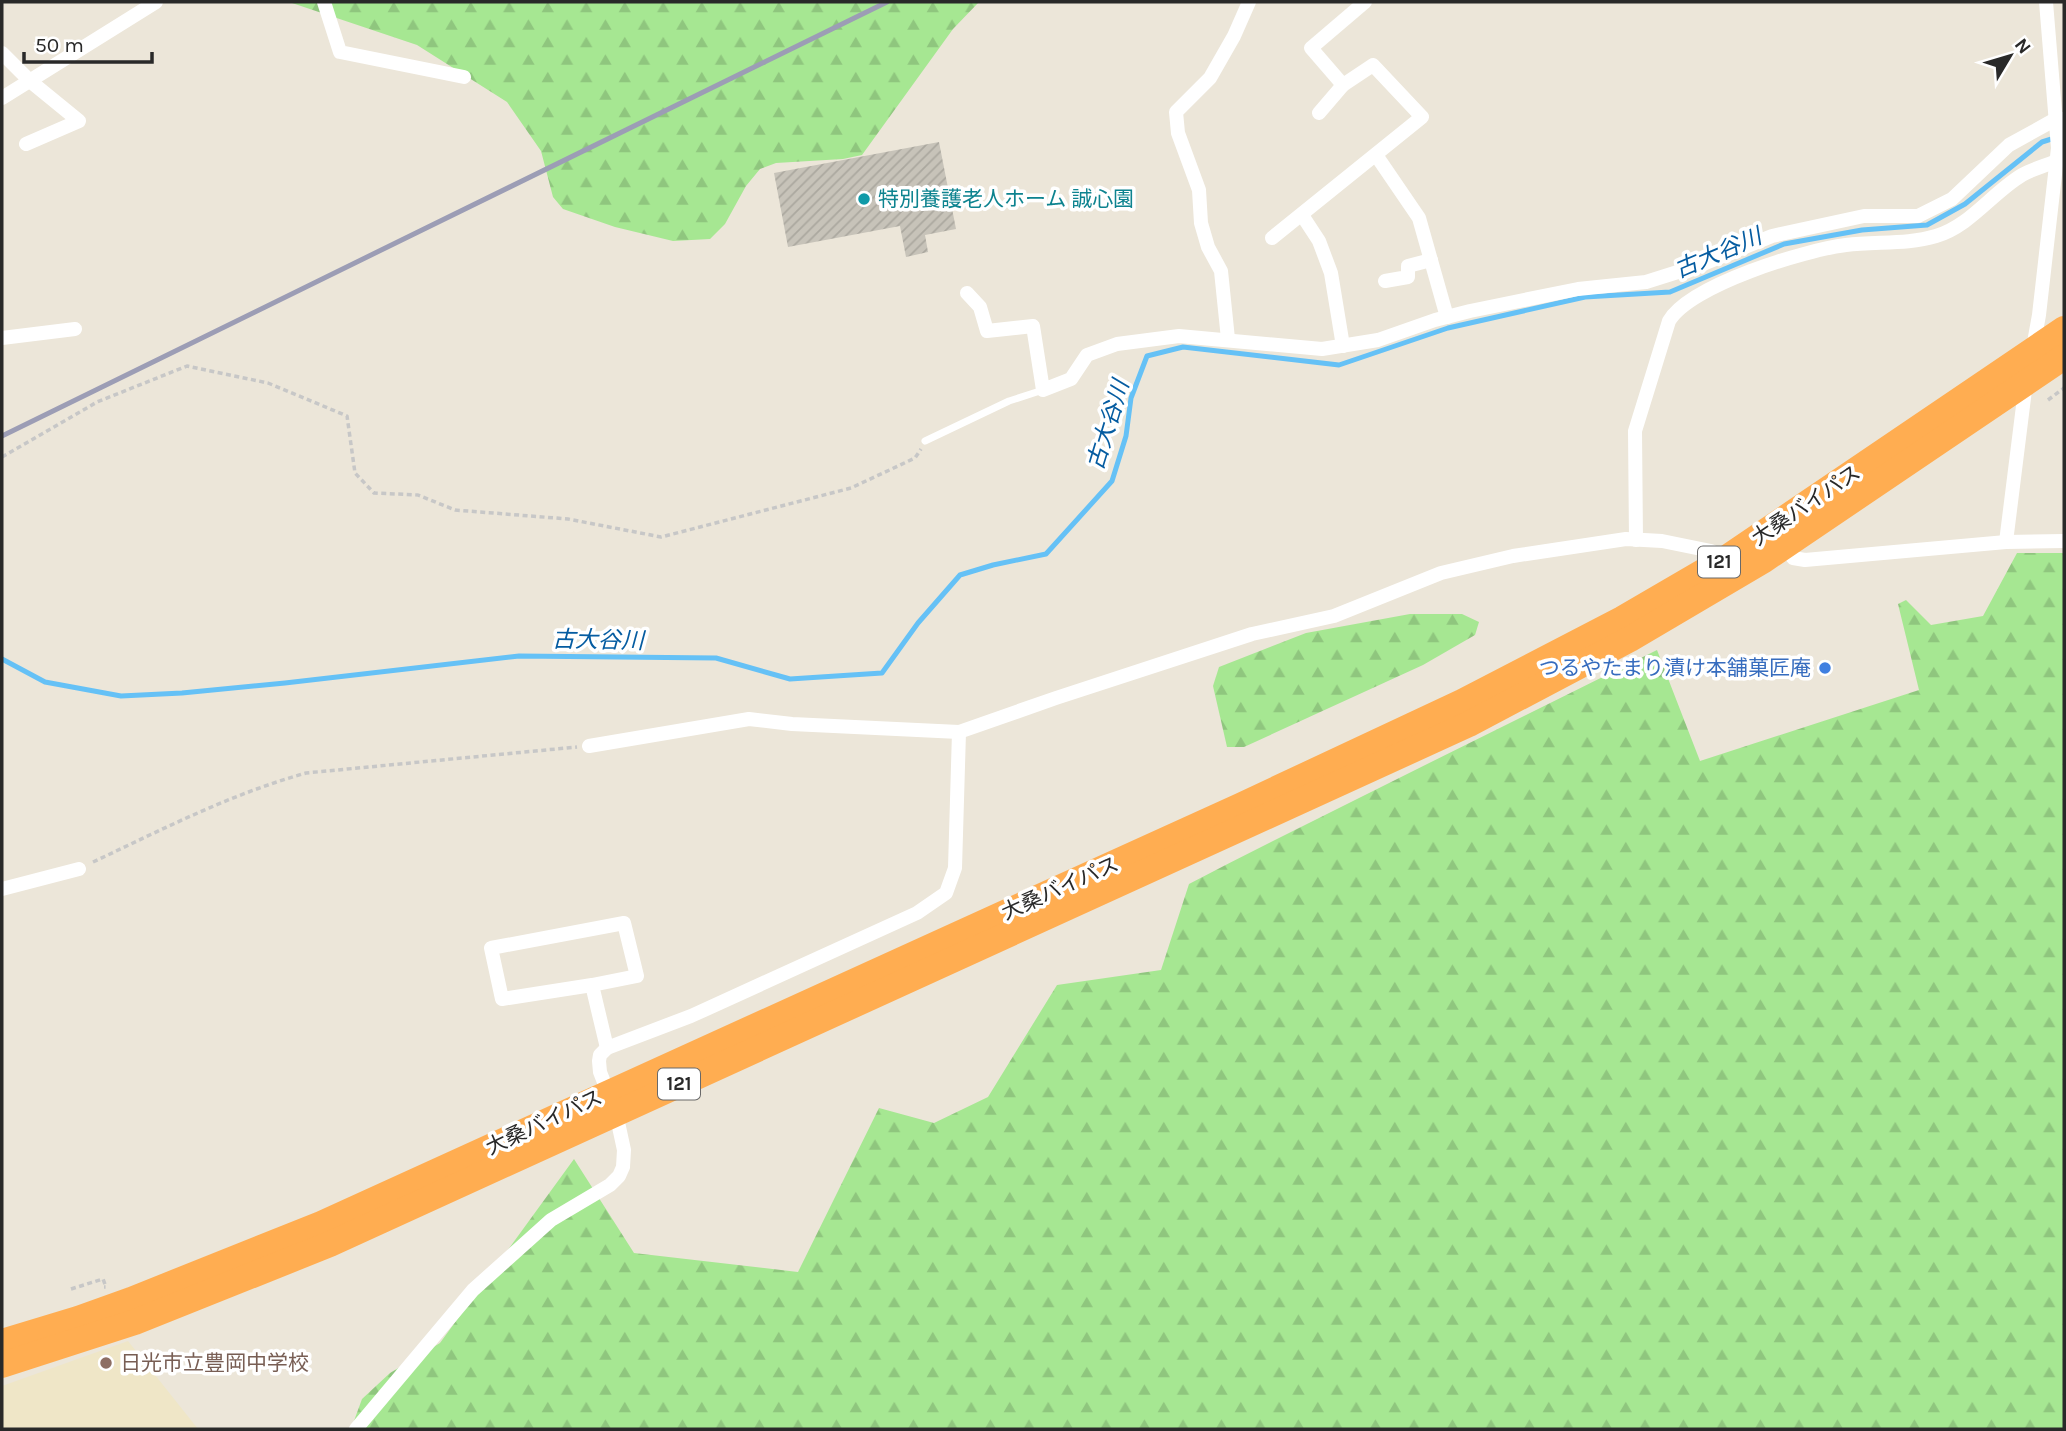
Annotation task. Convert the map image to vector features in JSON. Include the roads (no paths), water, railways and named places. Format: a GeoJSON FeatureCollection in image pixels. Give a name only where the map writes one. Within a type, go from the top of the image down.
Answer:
{"type":"FeatureCollection","features":[{"type":"Feature","properties":{"kind":"highway","name":"大桑バイパス"},"geometry":{"type":"LineString","coordinates":[[1730,568],[2064,329]]}},
{"type":"Feature","properties":{"kind":"highway","name":"大桑バイパス"},"geometry":{"type":"LineString","coordinates":[[2,1365],[135,1322],[281,1265],[612,1103],[1349,768],[1462,702],[1622,619],[1730,568],[1786,546],[2064,356]]}},
{"type":"Feature","properties":{"kind":"highway","name":"大桑バイパス"},"geometry":{"type":"LineString","coordinates":[[2,1342],[99,1311],[275,1244],[612,1103]]}},
{"type":"Feature","properties":{"kind":"street"},"geometry":{"type":"LineString","coordinates":[[2,98],[156,2]]}},
{"type":"Feature","properties":{"kind":"street"},"geometry":{"type":"LineString","coordinates":[[324,2],[340,52],[464,77]]}},
{"type":"Feature","properties":{"kind":"street"},"geometry":{"type":"LineString","coordinates":[[1228,339],[1221,271],[1208,247],[1200,223],[1199,190],[1178,132],[1176,112],[1210,78],[1234,36],[1249,2]]}},
{"type":"Feature","properties":{"kind":"street"},"geometry":{"type":"LineString","coordinates":[[1343,85],[1311,48],[1365,2]]}},
{"type":"Feature","properties":{"kind":"street"},"geometry":{"type":"LineString","coordinates":[[2006,542],[2026,382],[2039,316],[2060,119],[2046,2]]}},
{"type":"Feature","properties":{"kind":"street"},"geometry":{"type":"LineString","coordinates":[[2,53],[30,81],[79,121],[26,144]]}},
{"type":"Feature","properties":{"kind":"street"},"geometry":{"type":"LineString","coordinates":[[1272,238],[1422,117],[1373,65],[1343,85],[1319,113]]}},
{"type":"Feature","properties":{"kind":"street"},"geometry":{"type":"LineString","coordinates":[[967,293],[980,307],[987,331],[1034,326],[1043,390],[1071,379],[1087,355],[1117,344],[1179,336],[1322,349],[1343,346],[1378,340],[1447,317],[1578,289],[1646,282],[1703,264],[1772,236],[1864,216],[1918,216],[1952,199],[2009,145],[2060,119]]}},
{"type":"Feature","properties":{"kind":"street"},"geometry":{"type":"LineString","coordinates":[[1376,155],[1419,218],[1447,317]]}},
{"type":"Feature","properties":{"kind":"street"},"geometry":{"type":"LineString","coordinates":[[1636,540],[1635,431],[1674,312],[1688,301],[1744,274],[1799,254],[1847,245],[1918,241],[1940,235],[1968,220],[2023,175],[2057,155]]}},
{"type":"Feature","properties":{"kind":"street"},"geometry":{"type":"LineString","coordinates":[[1302,215],[1319,241],[1331,273],[1343,346]]}},
{"type":"Feature","properties":{"kind":"street"},"geometry":{"type":"LineString","coordinates":[[1385,281],[1408,277],[1408,266],[1431,260]]}},
{"type":"Feature","properties":{"kind":"street"},"geometry":{"type":"LineString","coordinates":[[2,338],[75,329]]}},
{"type":"Feature","properties":{"kind":"street"},"geometry":{"type":"LineString","coordinates":[[589,746],[749,719],[792,724],[959,733],[1056,698],[1252,634],[1334,616],[1441,573],[1513,556],[1626,539],[1662,541],[1711,551],[1730,568]]}},
{"type":"Feature","properties":{"kind":"street"},"geometry":{"type":"LineString","coordinates":[[1786,546],[1793,558],[1805,560],[2006,542],[2064,541]]}},
{"type":"Feature","properties":{"kind":"street"},"geometry":{"type":"LineString","coordinates":[[356,1429],[473,1290],[551,1220],[610,1185],[619,1176],[623,1167],[624,1150],[612,1103],[600,1072],[600,1055],[607,1048],[691,1016],[892,925],[917,913],[946,893],[955,868],[959,733]]}},
{"type":"Feature","properties":{"kind":"street"},"geometry":{"type":"LineString","coordinates":[[2,889],[79,869]]}},
{"type":"Feature","properties":{"kind":"street"},"geometry":{"type":"LineString","coordinates":[[624,923],[637,976],[592,985],[502,999],[491,948],[624,923]]}},
{"type":"Feature","properties":{"kind":"street"},"geometry":{"type":"LineString","coordinates":[[592,985],[607,1048]]}},
{"type":"Feature","properties":{"kind":"lane"},"geometry":{"type":"LineString","coordinates":[[925,441],[1009,401],[1043,390]]}},
{"type":"Feature","properties":{"kind":"waterway","name":"古大谷川"},"geometry":{"type":"LineString","coordinates":[[2,659],[45,682],[121,696],[285,683],[519,656],[716,658],[790,679],[882,673],[918,623],[960,575],[1046,554],[1112,481],[1126,436],[1131,398],[1147,356],[1183,347],[1339,365],[1448,328],[1585,297],[1670,292],[1784,244],[1862,230],[1927,225],[1965,204],[2042,142],[2064,135]]}},
{"type":"Feature","properties":{"kind":"railway"},"geometry":{"type":"LineString","coordinates":[[2,436],[887,2]]}},
{"type":"Feature","properties":{"kind":"place","name":"特別養護老人ホーム 誠心園"},"geometry":{"type":"Point","coordinates":[864,199]}},
{"type":"Feature","properties":{"kind":"place","name":"つるやたまり漬け本舗菓匠庵"},"geometry":{"type":"Point","coordinates":[1825,668]}},
{"type":"Feature","properties":{"kind":"place","name":"日光市立豊岡中学校"},"geometry":{"type":"Point","coordinates":[106,1363]}}]}
